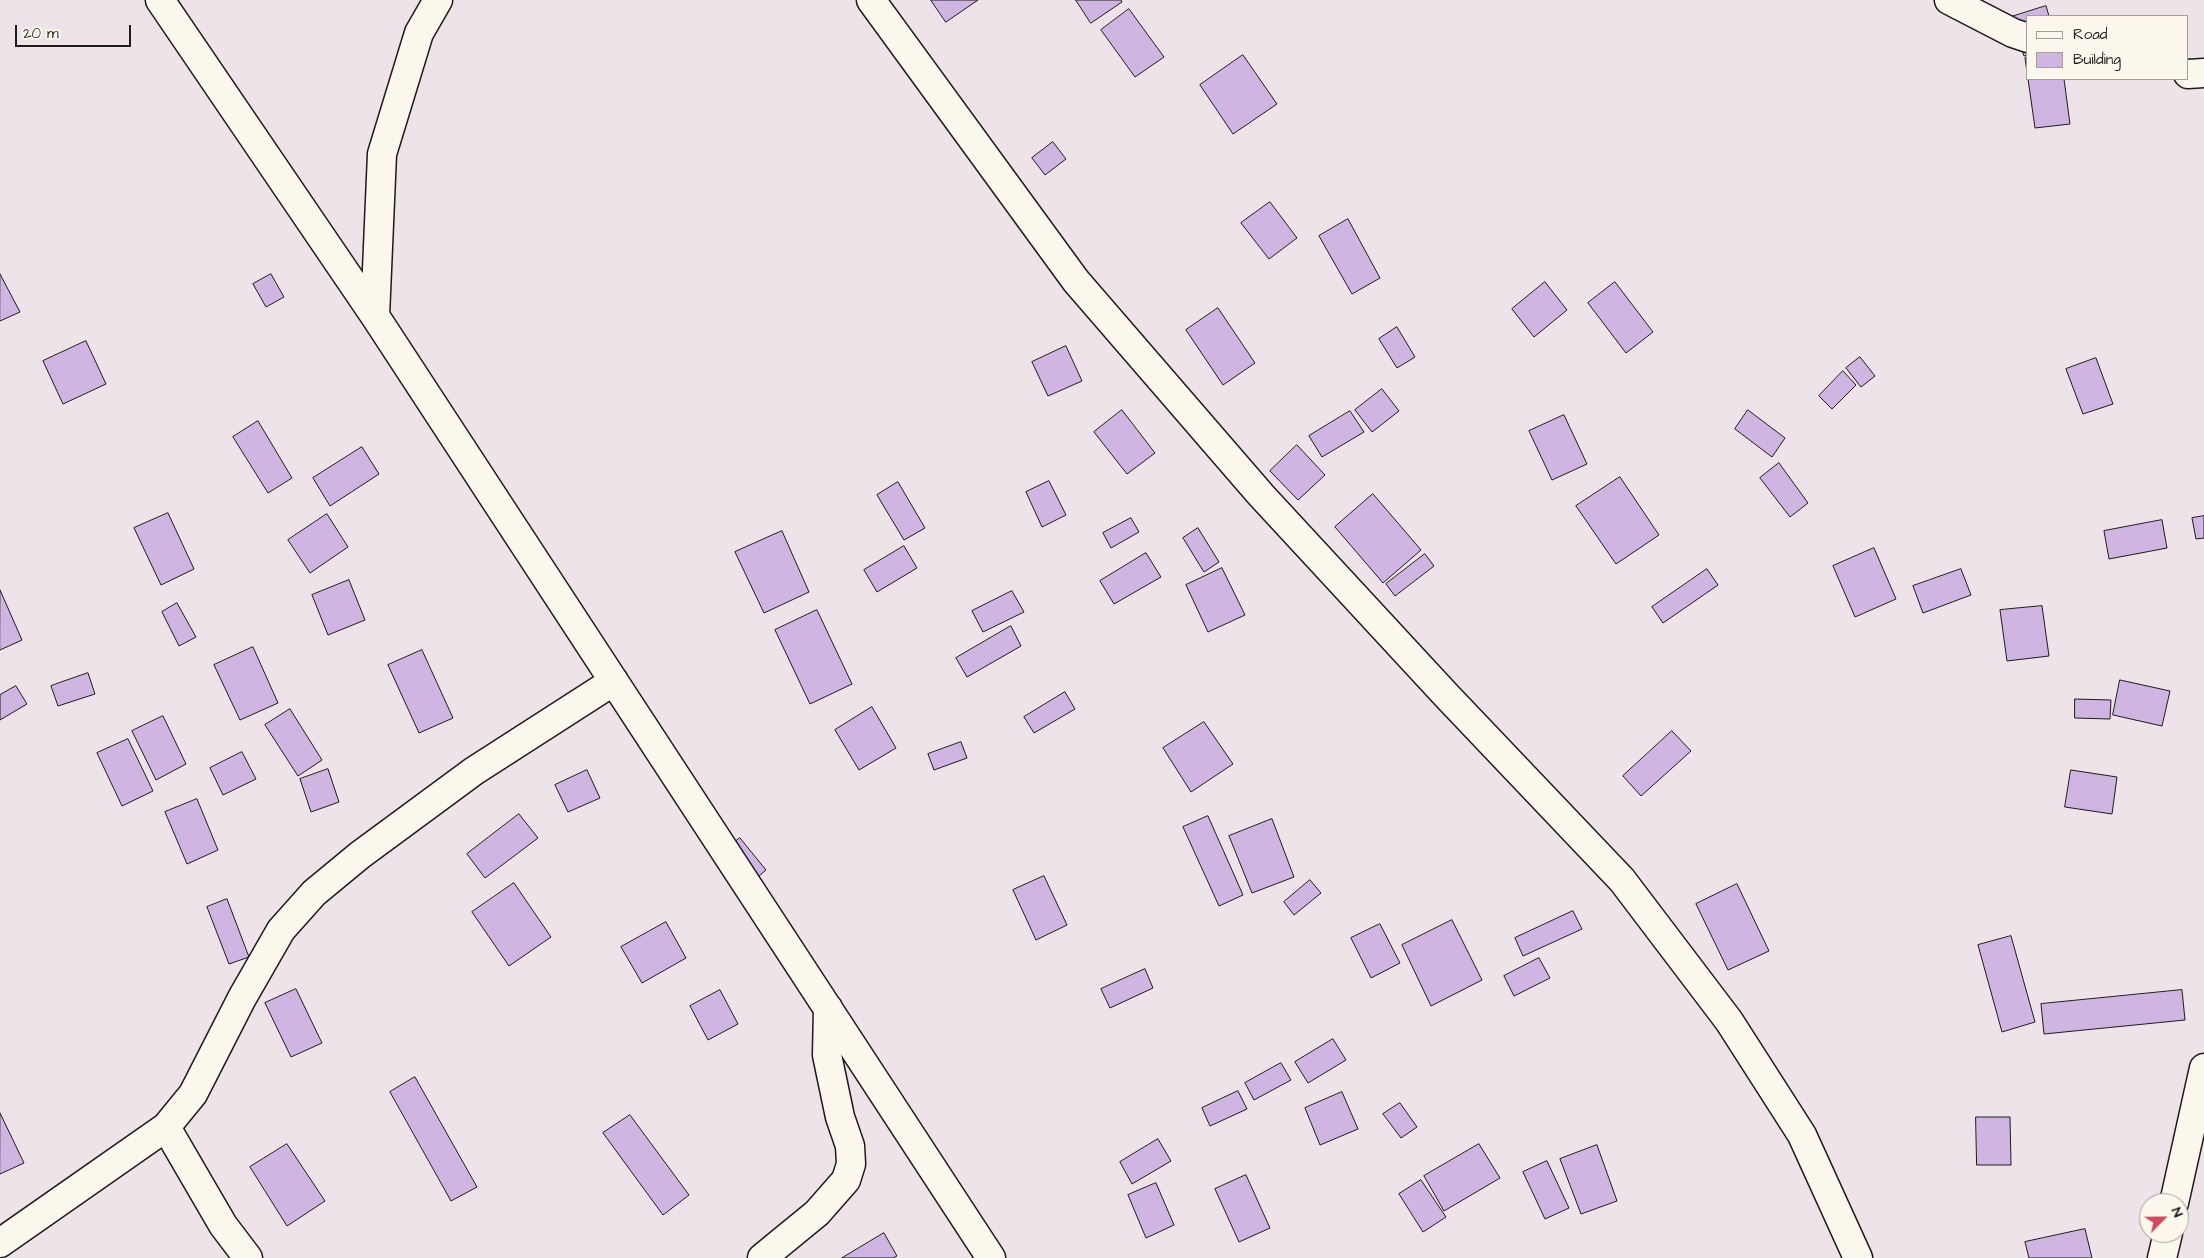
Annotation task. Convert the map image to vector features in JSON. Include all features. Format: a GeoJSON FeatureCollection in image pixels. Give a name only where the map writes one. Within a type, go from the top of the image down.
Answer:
{"type":"FeatureCollection","features":[{"type":"Feature","properties":{"kind":"street"},"geometry":{"type":"LineString","coordinates":[[160,0],[375,316],[991,1258]]}},
{"type":"Feature","properties":{"kind":"street"},"geometry":{"type":"LineString","coordinates":[[375,316],[382,154],[419,33],[438,0]]}},
{"type":"Feature","properties":{"kind":"street"},"geometry":{"type":"LineString","coordinates":[[871,0],[1076,280],[1261,494],[1446,695],[1622,880],[1729,1021],[1802,1135],[1858,1258]]}},
{"type":"Feature","properties":{"kind":"street"},"geometry":{"type":"LineString","coordinates":[[1949,0],[1997,26],[2026,37]]}},
{"type":"Feature","properties":{"kind":"street"},"geometry":{"type":"LineString","coordinates":[[2189,74],[2204,73]]}},
{"type":"Feature","properties":{"kind":"street"},"geometry":{"type":"LineString","coordinates":[[0,1242],[166,1127],[193,1094],[242,998],[281,930],[314,893],[360,855],[474,771],[614,681]]}},
{"type":"Feature","properties":{"kind":"street"},"geometry":{"type":"LineString","coordinates":[[762,1258],[817,1213],[846,1180],[851,1164],[850,1146],[840,1117],[827,1055],[828,1008]]}},
{"type":"Feature","properties":{"kind":"street"},"geometry":{"type":"LineString","coordinates":[[2176,1193],[2204,1068]]}},
{"type":"Feature","properties":{"kind":"street"},"geometry":{"type":"LineString","coordinates":[[166,1127],[223,1225],[248,1258]]}},
{"type":"Feature","properties":{"kind":"street"},"geometry":{"type":"LineString","coordinates":[[2162,1258],[2166,1243]]}},
{"type":"Feature","properties":{"kind":"building"},"geometry":{"type":"Polygon","coordinates":[[[931,0],[978,0],[946,22],[931,0]]]}},
{"type":"Feature","properties":{"kind":"building"},"geometry":{"type":"Polygon","coordinates":[[[1076,0],[1121,0],[1122,2],[1091,23],[1076,0]]]}},
{"type":"Feature","properties":{"kind":"building"},"geometry":{"type":"Polygon","coordinates":[[[2046,6],[2049,15],[2026,15],[2026,56],[2024,56],[2011,17],[2046,6]]]}},
{"type":"Feature","properties":{"kind":"building"},"geometry":{"type":"Polygon","coordinates":[[[1129,9],[1164,57],[1135,77],[1101,30],[1129,9]]]}},
{"type":"Feature","properties":{"kind":"building"},"geometry":{"type":"Polygon","coordinates":[[[1243,55],[1277,104],[1233,134],[1200,85],[1243,55]]]}},
{"type":"Feature","properties":{"kind":"building"},"geometry":{"type":"Polygon","coordinates":[[[2028,80],[2064,80],[2070,124],[2035,128],[2028,80]]]}},
{"type":"Feature","properties":{"kind":"building"},"geometry":{"type":"Polygon","coordinates":[[[1053,142],[1066,159],[1045,175],[1032,158],[1053,142]]]}},
{"type":"Feature","properties":{"kind":"building"},"geometry":{"type":"Polygon","coordinates":[[[1270,202],[1297,238],[1269,259],[1241,223],[1270,202]]]}},
{"type":"Feature","properties":{"kind":"building"},"geometry":{"type":"Polygon","coordinates":[[[1348,219],[1380,278],[1352,294],[1319,236],[1348,219]]]}},
{"type":"Feature","properties":{"kind":"building"},"geometry":{"type":"Polygon","coordinates":[[[0,274],[20,312],[0,321],[0,274]]]}},
{"type":"Feature","properties":{"kind":"building"},"geometry":{"type":"Polygon","coordinates":[[[271,274],[284,297],[266,307],[253,284],[271,274]]]}},
{"type":"Feature","properties":{"kind":"building"},"geometry":{"type":"Polygon","coordinates":[[[1545,282],[1567,310],[1534,337],[1512,309],[1545,282]]]}},
{"type":"Feature","properties":{"kind":"building"},"geometry":{"type":"Polygon","coordinates":[[[1615,282],[1653,332],[1626,353],[1588,303],[1615,282]]]}},
{"type":"Feature","properties":{"kind":"building"},"geometry":{"type":"Polygon","coordinates":[[[1218,308],[1255,363],[1223,385],[1186,330],[1218,308]]]}},
{"type":"Feature","properties":{"kind":"building"},"geometry":{"type":"Polygon","coordinates":[[[1397,327],[1415,357],[1397,368],[1379,339],[1397,327]]]}},
{"type":"Feature","properties":{"kind":"building"},"geometry":{"type":"Polygon","coordinates":[[[86,341],[106,384],[63,404],[43,361],[86,341]]]}},
{"type":"Feature","properties":{"kind":"building"},"geometry":{"type":"Polygon","coordinates":[[[1066,346],[1082,381],[1048,396],[1032,362],[1066,346]]]}},
{"type":"Feature","properties":{"kind":"building"},"geometry":{"type":"Polygon","coordinates":[[[1860,357],[1875,376],[1861,387],[1846,368],[1860,357]]]}},
{"type":"Feature","properties":{"kind":"building"},"geometry":{"type":"Polygon","coordinates":[[[2096,358],[2113,404],[2083,414],[2066,369],[2096,358]]]}},
{"type":"Feature","properties":{"kind":"building"},"geometry":{"type":"Polygon","coordinates":[[[1843,371],[1856,385],[1832,409],[1819,396],[1843,371]]]}},
{"type":"Feature","properties":{"kind":"building"},"geometry":{"type":"Polygon","coordinates":[[[1382,389],[1399,411],[1372,432],[1355,410],[1382,389]]]}},
{"type":"Feature","properties":{"kind":"building"},"geometry":{"type":"Polygon","coordinates":[[[1122,410],[1155,453],[1127,474],[1094,432],[1122,410]]]}},
{"type":"Feature","properties":{"kind":"building"},"geometry":{"type":"Polygon","coordinates":[[[1748,410],[1785,438],[1772,457],[1735,429],[1748,410]]]}},
{"type":"Feature","properties":{"kind":"building"},"geometry":{"type":"Polygon","coordinates":[[[1350,411],[1364,432],[1322,457],[1309,436],[1350,411]]]}},
{"type":"Feature","properties":{"kind":"building"},"geometry":{"type":"Polygon","coordinates":[[[1564,415],[1587,464],[1552,480],[1529,431],[1564,415]]]}},
{"type":"Feature","properties":{"kind":"building"},"geometry":{"type":"Polygon","coordinates":[[[258,421],[292,478],[268,493],[233,437],[258,421]]]}},
{"type":"Feature","properties":{"kind":"building"},"geometry":{"type":"Polygon","coordinates":[[[1297,445],[1325,475],[1298,500],[1270,471],[1297,445]]]}},
{"type":"Feature","properties":{"kind":"building"},"geometry":{"type":"Polygon","coordinates":[[[362,447],[379,474],[330,506],[313,478],[362,447]]]}},
{"type":"Feature","properties":{"kind":"building"},"geometry":{"type":"Polygon","coordinates":[[[1779,463],[1808,503],[1790,517],[1760,478],[1779,463]]]}},
{"type":"Feature","properties":{"kind":"building"},"geometry":{"type":"Polygon","coordinates":[[[1620,477],[1659,535],[1616,564],[1576,506],[1620,477]]]}},
{"type":"Feature","properties":{"kind":"building"},"geometry":{"type":"Polygon","coordinates":[[[1049,481],[1066,515],[1042,527],[1026,492],[1049,481]]]}},
{"type":"Feature","properties":{"kind":"building"},"geometry":{"type":"Polygon","coordinates":[[[898,482],[925,528],[904,540],[877,495],[898,482]]]}},
{"type":"Feature","properties":{"kind":"building"},"geometry":{"type":"Polygon","coordinates":[[[1373,494],[1421,550],[1383,583],[1335,527],[1373,494]]]}},
{"type":"Feature","properties":{"kind":"building"},"geometry":{"type":"Polygon","coordinates":[[[168,513],[194,569],[161,585],[134,528],[168,513]]]}},
{"type":"Feature","properties":{"kind":"building"},"geometry":{"type":"Polygon","coordinates":[[[327,514],[348,547],[310,573],[288,540],[327,514]]]}},
{"type":"Feature","properties":{"kind":"building"},"geometry":{"type":"Polygon","coordinates":[[[2204,516],[2204,538],[2196,539],[2192,518],[2204,516]]]}},
{"type":"Feature","properties":{"kind":"building"},"geometry":{"type":"Polygon","coordinates":[[[1131,518],[1139,532],[1111,548],[1103,533],[1131,518]]]}},
{"type":"Feature","properties":{"kind":"building"},"geometry":{"type":"Polygon","coordinates":[[[2162,520],[2167,548],[2109,559],[2104,531],[2162,520]]]}},
{"type":"Feature","properties":{"kind":"building"},"geometry":{"type":"Polygon","coordinates":[[[1198,528],[1219,562],[1204,572],[1183,538],[1198,528]]]}},
{"type":"Feature","properties":{"kind":"building"},"geometry":{"type":"Polygon","coordinates":[[[782,531],[809,592],[764,613],[735,552],[782,531]]]}},
{"type":"Feature","properties":{"kind":"building"},"geometry":{"type":"Polygon","coordinates":[[[904,546],[917,568],[877,592],[864,570],[904,546]]]}},
{"type":"Feature","properties":{"kind":"building"},"geometry":{"type":"Polygon","coordinates":[[[1874,548],[1896,599],[1855,617],[1833,566],[1874,548]]]}},
{"type":"Feature","properties":{"kind":"building"},"geometry":{"type":"Polygon","coordinates":[[[1146,553],[1161,577],[1114,604],[1100,581],[1146,553]]]}},
{"type":"Feature","properties":{"kind":"building"},"geometry":{"type":"Polygon","coordinates":[[[1425,554],[1434,566],[1395,596],[1386,584],[1425,554]]]}},
{"type":"Feature","properties":{"kind":"building"},"geometry":{"type":"Polygon","coordinates":[[[1222,568],[1245,615],[1208,632],[1186,585],[1222,568]]]}},
{"type":"Feature","properties":{"kind":"building"},"geometry":{"type":"Polygon","coordinates":[[[1707,569],[1718,585],[1663,623],[1652,607],[1707,569]]]}},
{"type":"Feature","properties":{"kind":"building"},"geometry":{"type":"Polygon","coordinates":[[[1961,569],[1971,595],[1923,613],[1913,586],[1961,569]]]}},
{"type":"Feature","properties":{"kind":"building"},"geometry":{"type":"Polygon","coordinates":[[[349,580],[365,620],[328,635],[312,595],[349,580]]]}},
{"type":"Feature","properties":{"kind":"building"},"geometry":{"type":"Polygon","coordinates":[[[0,590],[22,640],[0,650],[0,590]]]}},
{"type":"Feature","properties":{"kind":"building"},"geometry":{"type":"Polygon","coordinates":[[[1012,591],[1024,612],[983,632],[972,611],[1012,591]]]}},
{"type":"Feature","properties":{"kind":"building"},"geometry":{"type":"Polygon","coordinates":[[[177,603],[196,637],[179,646],[162,612],[177,603]]]}},
{"type":"Feature","properties":{"kind":"building"},"geometry":{"type":"Polygon","coordinates":[[[2042,606],[2049,656],[2007,661],[2000,610],[2042,606]]]}},
{"type":"Feature","properties":{"kind":"building"},"geometry":{"type":"Polygon","coordinates":[[[817,610],[852,684],[810,704],[775,630],[817,610]]]}},
{"type":"Feature","properties":{"kind":"building"},"geometry":{"type":"Polygon","coordinates":[[[1011,626],[1021,646],[967,677],[956,658],[1011,626]]]}},
{"type":"Feature","properties":{"kind":"building"},"geometry":{"type":"Polygon","coordinates":[[[253,647],[278,703],[240,720],[214,665],[253,647]]]}},
{"type":"Feature","properties":{"kind":"building"},"geometry":{"type":"Polygon","coordinates":[[[422,650],[453,718],[419,733],[388,665],[422,650]]]}},
{"type":"Feature","properties":{"kind":"building"},"geometry":{"type":"Polygon","coordinates":[[[88,673],[95,694],[58,706],[51,686],[88,673]]]}},
{"type":"Feature","properties":{"kind":"building"},"geometry":{"type":"Polygon","coordinates":[[[2120,680],[2170,691],[2162,726],[2113,715],[2120,680]]]}},
{"type":"Feature","properties":{"kind":"building"},"geometry":{"type":"Polygon","coordinates":[[[16,686],[27,704],[0,720],[0,695],[16,686]]]}},
{"type":"Feature","properties":{"kind":"building"},"geometry":{"type":"Polygon","coordinates":[[[1065,692],[1075,709],[1034,733],[1024,717],[1065,692]]]}},
{"type":"Feature","properties":{"kind":"building"},"geometry":{"type":"Polygon","coordinates":[[[2075,699],[2111,700],[2110,719],[2075,718],[2075,699]]]}},
{"type":"Feature","properties":{"kind":"building"},"geometry":{"type":"Polygon","coordinates":[[[872,707],[896,748],[859,770],[835,730],[872,707]]]}},
{"type":"Feature","properties":{"kind":"building"},"geometry":{"type":"Polygon","coordinates":[[[290,709],[322,760],[298,776],[265,725],[290,709]]]}},
{"type":"Feature","properties":{"kind":"building"},"geometry":{"type":"Polygon","coordinates":[[[163,716],[186,764],[156,780],[132,731],[163,716]]]}},
{"type":"Feature","properties":{"kind":"building"},"geometry":{"type":"Polygon","coordinates":[[[1204,722],[1233,764],[1191,792],[1163,748],[1204,722]]]}},
{"type":"Feature","properties":{"kind":"building"},"geometry":{"type":"Polygon","coordinates":[[[1672,731],[1691,751],[1641,796],[1623,776],[1672,731]]]}},
{"type":"Feature","properties":{"kind":"building"},"geometry":{"type":"Polygon","coordinates":[[[128,739],[153,791],[122,806],[97,753],[128,739]]]}},
{"type":"Feature","properties":{"kind":"building"},"geometry":{"type":"Polygon","coordinates":[[[961,742],[967,758],[934,770],[928,754],[961,742]]]}},
{"type":"Feature","properties":{"kind":"building"},"geometry":{"type":"Polygon","coordinates":[[[242,752],[256,779],[223,795],[210,768],[242,752]]]}},
{"type":"Feature","properties":{"kind":"building"},"geometry":{"type":"Polygon","coordinates":[[[328,769],[339,802],[311,812],[300,779],[328,769]]]}},
{"type":"Feature","properties":{"kind":"building"},"geometry":{"type":"Polygon","coordinates":[[[587,770],[600,798],[568,812],[555,785],[587,770]]]}},
{"type":"Feature","properties":{"kind":"building"},"geometry":{"type":"Polygon","coordinates":[[[2071,770],[2117,777],[2112,814],[2065,807],[2071,770]]]}},
{"type":"Feature","properties":{"kind":"building"},"geometry":{"type":"Polygon","coordinates":[[[197,799],[218,850],[187,864],[165,812],[197,799]]]}},
{"type":"Feature","properties":{"kind":"building"},"geometry":{"type":"Polygon","coordinates":[[[519,814],[538,838],[485,878],[467,854],[519,814]]]}},
{"type":"Feature","properties":{"kind":"building"},"geometry":{"type":"Polygon","coordinates":[[[1208,816],[1243,895],[1219,906],[1183,827],[1208,816]]]}},
{"type":"Feature","properties":{"kind":"building"},"geometry":{"type":"Polygon","coordinates":[[[1272,819],[1294,877],[1252,893],[1229,836],[1272,819]]]}},
{"type":"Feature","properties":{"kind":"building"},"geometry":{"type":"Polygon","coordinates":[[[740,838],[766,870],[752,882],[726,849],[740,838]]]}},
{"type":"Feature","properties":{"kind":"building"},"geometry":{"type":"Polygon","coordinates":[[[1044,876],[1067,925],[1036,940],[1013,890],[1044,876]]]}},
{"type":"Feature","properties":{"kind":"building"},"geometry":{"type":"Polygon","coordinates":[[[1310,880],[1321,893],[1294,915],[1284,902],[1310,880]]]}},
{"type":"Feature","properties":{"kind":"building"},"geometry":{"type":"Polygon","coordinates":[[[514,883],[551,937],[509,966],[472,912],[514,883]]]}},
{"type":"Feature","properties":{"kind":"building"},"geometry":{"type":"Polygon","coordinates":[[[1737,884],[1769,951],[1728,970],[1696,904],[1737,884]]]}},
{"type":"Feature","properties":{"kind":"building"},"geometry":{"type":"Polygon","coordinates":[[[227,899],[249,957],[229,964],[207,907],[227,899]]]}},
{"type":"Feature","properties":{"kind":"building"},"geometry":{"type":"Polygon","coordinates":[[[1573,911],[1582,929],[1523,956],[1515,938],[1573,911]]]}},
{"type":"Feature","properties":{"kind":"building"},"geometry":{"type":"Polygon","coordinates":[[[1452,920],[1482,980],[1431,1006],[1402,945],[1452,920]]]}},
{"type":"Feature","properties":{"kind":"building"},"geometry":{"type":"Polygon","coordinates":[[[666,922],[686,958],[642,983],[621,947],[666,922]]]}},
{"type":"Feature","properties":{"kind":"building"},"geometry":{"type":"Polygon","coordinates":[[[1380,924],[1400,963],[1371,978],[1351,938],[1380,924]]]}},
{"type":"Feature","properties":{"kind":"building"},"geometry":{"type":"Polygon","coordinates":[[[2011,936],[2035,1022],[2002,1032],[1978,945],[2011,936]]]}},
{"type":"Feature","properties":{"kind":"building"},"geometry":{"type":"Polygon","coordinates":[[[1539,958],[1550,978],[1514,996],[1504,976],[1539,958]]]}},
{"type":"Feature","properties":{"kind":"building"},"geometry":{"type":"Polygon","coordinates":[[[1145,969],[1153,988],[1110,1008],[1101,989],[1145,969]]]}},
{"type":"Feature","properties":{"kind":"building"},"geometry":{"type":"Polygon","coordinates":[[[296,989],[322,1043],[291,1057],[265,1003],[296,989]]]}},
{"type":"Feature","properties":{"kind":"building"},"geometry":{"type":"Polygon","coordinates":[[[720,990],[738,1024],[708,1040],[690,1006],[720,990]]]}},
{"type":"Feature","properties":{"kind":"building"},"geometry":{"type":"Polygon","coordinates":[[[2182,990],[2185,1020],[2044,1034],[2041,1004],[2182,990]]]}},
{"type":"Feature","properties":{"kind":"building"},"geometry":{"type":"Polygon","coordinates":[[[1333,1039],[1346,1060],[1308,1083],[1295,1062],[1333,1039]]]}},
{"type":"Feature","properties":{"kind":"building"},"geometry":{"type":"Polygon","coordinates":[[[1281,1063],[1291,1080],[1254,1100],[1245,1083],[1281,1063]]]}},
{"type":"Feature","properties":{"kind":"building"},"geometry":{"type":"Polygon","coordinates":[[[415,1077],[477,1187],[451,1201],[390,1092],[415,1077]]]}},
{"type":"Feature","properties":{"kind":"building"},"geometry":{"type":"Polygon","coordinates":[[[1238,1091],[1247,1109],[1210,1126],[1202,1108],[1238,1091]]]}},
{"type":"Feature","properties":{"kind":"building"},"geometry":{"type":"Polygon","coordinates":[[[1342,1092],[1358,1129],[1320,1145],[1305,1108],[1342,1092]]]}},
{"type":"Feature","properties":{"kind":"building"},"geometry":{"type":"Polygon","coordinates":[[[1400,1103],[1417,1127],[1401,1138],[1383,1114],[1400,1103]]]}},
{"type":"Feature","properties":{"kind":"building"},"geometry":{"type":"Polygon","coordinates":[[[0,1113],[24,1163],[0,1174],[0,1113]]]}},
{"type":"Feature","properties":{"kind":"building"},"geometry":{"type":"Polygon","coordinates":[[[630,1115],[689,1195],[663,1215],[603,1133],[630,1115]]]}},
{"type":"Feature","properties":{"kind":"building"},"geometry":{"type":"Polygon","coordinates":[[[1976,1117],[2010,1117],[2011,1165],[1977,1165],[1976,1117]]]}},
{"type":"Feature","properties":{"kind":"building"},"geometry":{"type":"Polygon","coordinates":[[[1158,1139],[1171,1161],[1132,1184],[1120,1162],[1158,1139]]]}},
{"type":"Feature","properties":{"kind":"building"},"geometry":{"type":"Polygon","coordinates":[[[287,1144],[325,1201],[287,1226],[250,1167],[287,1144]]]}},
{"type":"Feature","properties":{"kind":"building"},"geometry":{"type":"Polygon","coordinates":[[[1479,1144],[1500,1178],[1444,1211],[1424,1176],[1479,1144]]]}},
{"type":"Feature","properties":{"kind":"building"},"geometry":{"type":"Polygon","coordinates":[[[1597,1145],[1617,1201],[1581,1214],[1560,1159],[1597,1145]]]}},
{"type":"Feature","properties":{"kind":"building"},"geometry":{"type":"Polygon","coordinates":[[[1547,1161],[1569,1208],[1545,1219],[1523,1172],[1547,1161]]]}},
{"type":"Feature","properties":{"kind":"building"},"geometry":{"type":"Polygon","coordinates":[[[1246,1175],[1270,1228],[1239,1242],[1215,1189],[1246,1175]]]}},
{"type":"Feature","properties":{"kind":"building"},"geometry":{"type":"Polygon","coordinates":[[[1421,1180],[1446,1217],[1423,1232],[1399,1194],[1421,1180]]]}},
{"type":"Feature","properties":{"kind":"building"},"geometry":{"type":"Polygon","coordinates":[[[1156,1183],[1174,1225],[1146,1238],[1128,1195],[1156,1183]]]}},
{"type":"Feature","properties":{"kind":"building"},"geometry":{"type":"Polygon","coordinates":[[[2085,1229],[2092,1258],[2029,1258],[2025,1242],[2085,1229]]]}},
{"type":"Feature","properties":{"kind":"building"},"geometry":{"type":"Polygon","coordinates":[[[884,1233],[897,1256],[893,1258],[842,1258],[884,1233]]]}}]}
